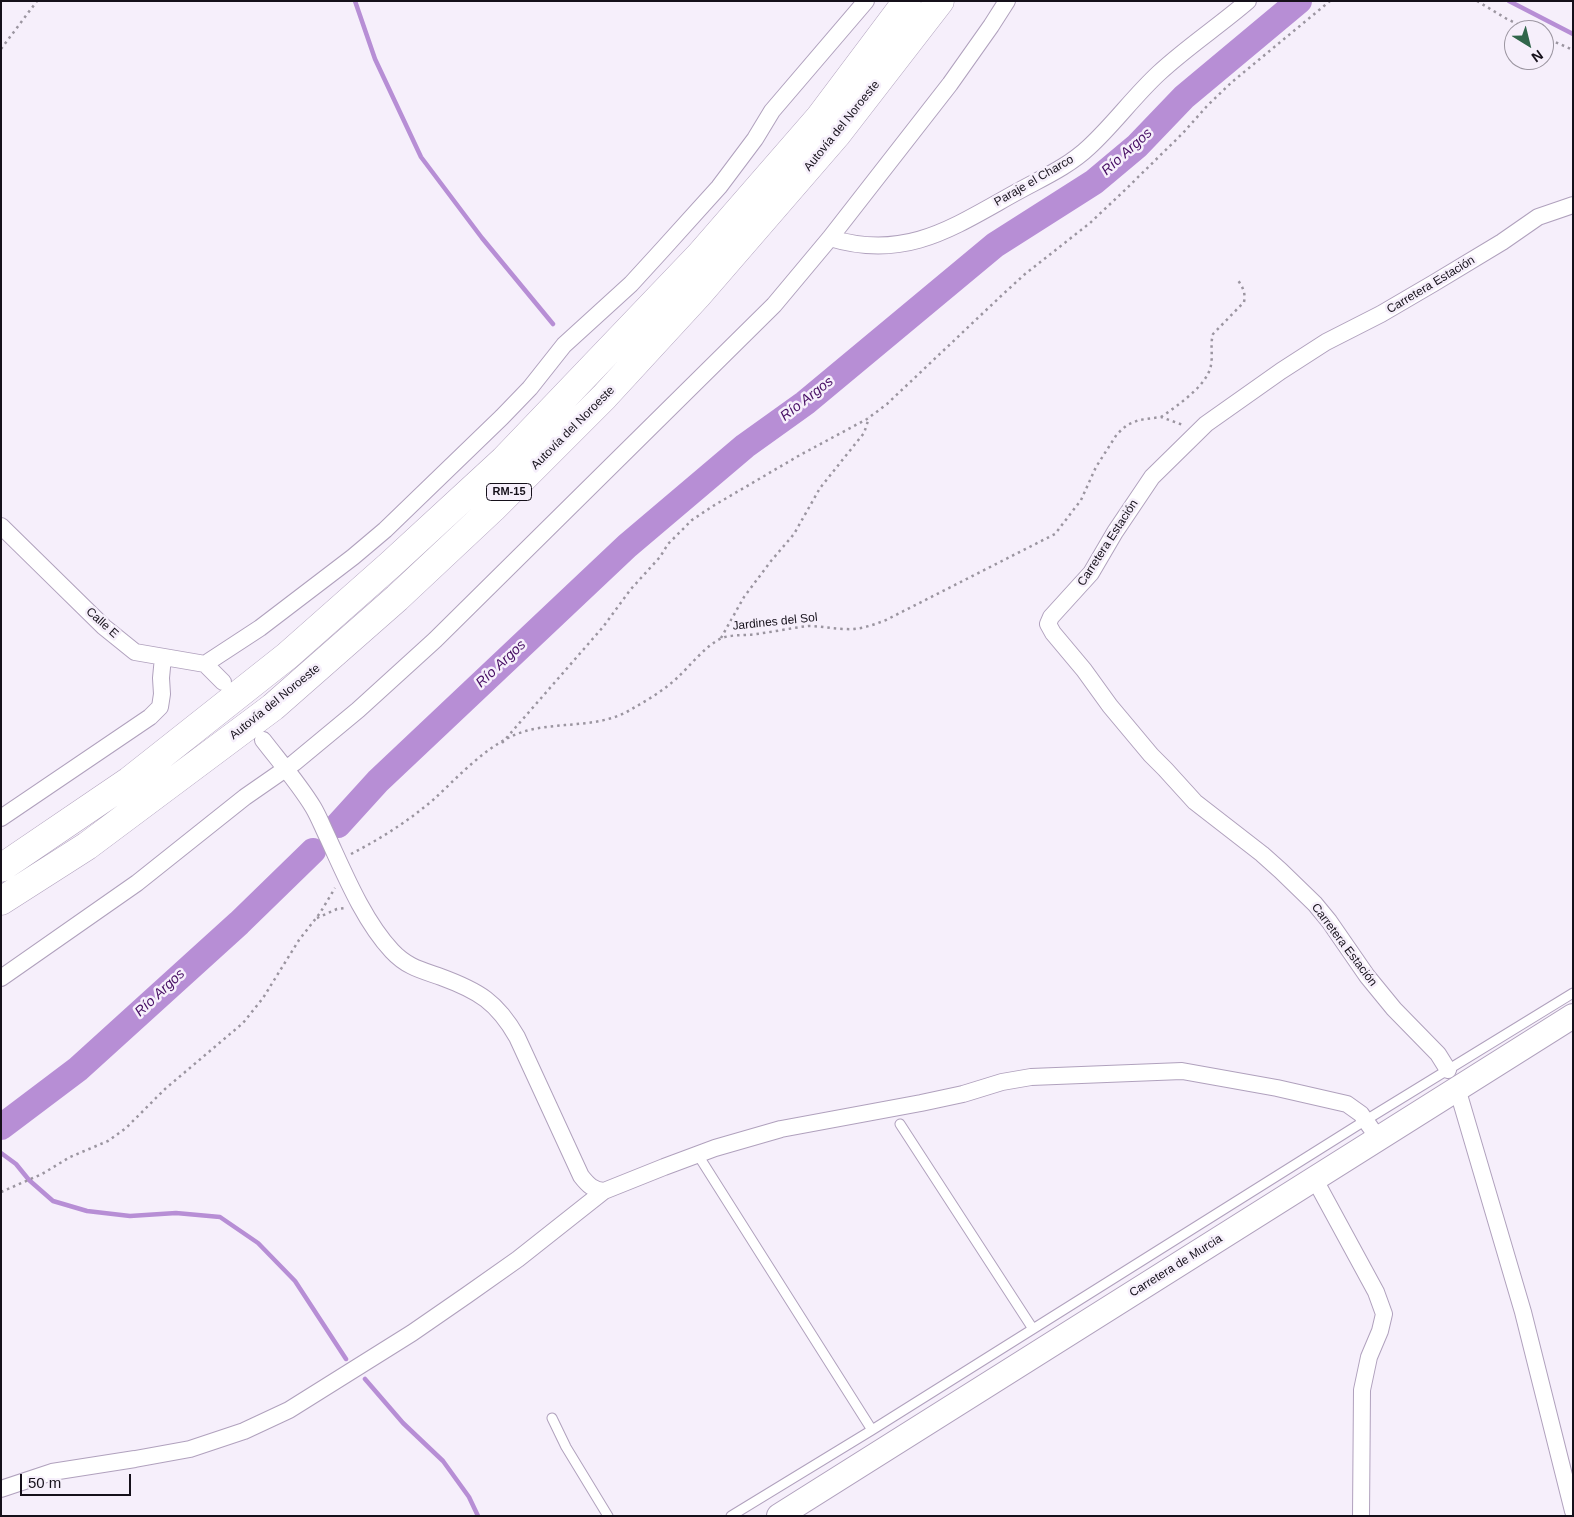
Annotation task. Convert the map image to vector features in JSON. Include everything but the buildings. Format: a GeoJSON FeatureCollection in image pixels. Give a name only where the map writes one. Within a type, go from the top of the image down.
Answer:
{"type":"FeatureCollection","features":[{"type":"Feature","properties":{"kind":"highway","name":"Autovía del Noroeste"},"geometry":{"type":"LineString","coordinates":[[1,868],[128,781],[287,656],[504,460],[700,255],[820,116],[907,1]]}},
{"type":"Feature","properties":{"kind":"highway","name":"Autovía del Noroeste"},"geometry":{"type":"LineString","coordinates":[[1,901],[87,846],[273,707],[397,598],[493,508],[604,397],[697,296],[838,133],[940,1]]}},
{"type":"Feature","properties":{"kind":"main road","name":"Carretera de Murcia"},"geometry":{"type":"LineString","coordinates":[[779,1516],[966,1400],[1314,1178],[1372,1129],[1452,1079],[1573,1016]]}},
{"type":"Feature","properties":{"kind":"street"},"geometry":{"type":"LineString","coordinates":[[223,682],[205,664],[260,628],[353,557],[385,530],[502,417],[530,388],[564,345],[631,284],[664,250],[719,187],[755,140],[772,111],[866,1]]}},
{"type":"Feature","properties":{"kind":"street"},"geometry":{"type":"LineString","coordinates":[[1,978],[137,882],[245,796],[285,769],[358,710],[436,640],[774,305],[830,238],[950,84],[992,26],[1006,1]]}},
{"type":"Feature","properties":{"kind":"street","name":"Paraje el Charco"},"geometry":{"type":"LineString","coordinates":[[830,238],[847,243],[874,246],[910,243],[938,234],[1060,168],[1088,148],[1145,85],[1248,1]]}},
{"type":"Feature","properties":{"kind":"street","name":"Carretera Estación"},"geometry":{"type":"LineString","coordinates":[[1452,1079],[1438,1054],[1394,1009],[1367,976],[1315,904],[1262,854],[1195,802],[1137,738],[1048,624],[1051,617],[1091,573],[1115,532],[1152,477],[1199,430],[1306,354],[1434,283],[1538,218],[1573,205]]}},
{"type":"Feature","properties":{"kind":"street","name":"Calle E"},"geometry":{"type":"LineString","coordinates":[[1,526],[104,626],[135,652],[205,664]]}},
{"type":"Feature","properties":{"kind":"street"},"geometry":{"type":"LineString","coordinates":[[1,818],[150,717],[160,707],[164,657]]}},
{"type":"Feature","properties":{"kind":"street"},"geometry":{"type":"LineString","coordinates":[[263,740],[313,807],[341,867],[367,915],[379,935],[399,958],[414,968],[466,987],[485,998],[506,1018],[517,1037],[581,1176],[593,1189],[604,1191]]}},
{"type":"Feature","properties":{"kind":"street"},"geometry":{"type":"LineString","coordinates":[[1,1489],[52,1472],[135,1460],[190,1449],[244,1431],[289,1410],[412,1333],[467,1295],[518,1259],[604,1191],[752,1136],[921,1103],[963,1094],[1002,1082],[1031,1077],[1115,1075],[1182,1070],[1334,1100],[1354,1108],[1372,1129]]}},
{"type":"Feature","properties":{"kind":"street"},"geometry":{"type":"LineString","coordinates":[[1452,1079],[1523,1312],[1573,1511]]}},
{"type":"Feature","properties":{"kind":"street"},"geometry":{"type":"LineString","coordinates":[[1314,1178],[1376,1292],[1384,1314],[1380,1331],[1369,1356],[1362,1390],[1362,1516]]}},
{"type":"Feature","properties":{"kind":"lane"},"geometry":{"type":"LineString","coordinates":[[1452,1079],[1573,993]]}},
{"type":"Feature","properties":{"kind":"lane"},"geometry":{"type":"LineString","coordinates":[[900,1124],[1033,1329]]}},
{"type":"Feature","properties":{"kind":"lane"},"geometry":{"type":"LineString","coordinates":[[731,1516],[1033,1329],[1372,1129]]}},
{"type":"Feature","properties":{"kind":"lane"},"geometry":{"type":"LineString","coordinates":[[698,1155],[872,1430]]}},
{"type":"Feature","properties":{"kind":"lane"},"geometry":{"type":"LineString","coordinates":[[552,1418],[566,1447],[608,1516]]}},
{"type":"Feature","properties":{"kind":"path"},"geometry":{"type":"LineString","coordinates":[[1,49],[37,1]]}},
{"type":"Feature","properties":{"kind":"path"},"geometry":{"type":"LineString","coordinates":[[502,743],[602,627],[631,589],[660,558],[668,544],[692,520],[800,455],[869,418],[887,404],[1018,280],[1090,222],[1126,189],[1232,82],[1330,1]]}},
{"type":"Feature","properties":{"kind":"path"},"geometry":{"type":"LineString","coordinates":[[1477,1],[1509,20]]}},
{"type":"Feature","properties":{"kind":"path"},"geometry":{"type":"LineString","coordinates":[[1554,41],[1573,50]]}},
{"type":"Feature","properties":{"kind":"path"},"geometry":{"type":"LineString","coordinates":[[1161,417],[1182,402],[1207,376],[1211,367],[1211,339],[1213,334],[1244,302],[1246,296],[1237,279]]}},
{"type":"Feature","properties":{"kind":"path","name":"Jardines del Sol"},"geometry":{"type":"LineString","coordinates":[[341,867],[399,827],[487,752],[512,736],[559,724],[615,718],[630,711],[675,680],[710,646],[720,639],[732,635],[744,636],[807,626],[846,629],[865,628],[886,620],[1055,534],[1081,500],[1096,467],[1117,434],[1127,425],[1139,420],[1161,417],[1199,430]]}},
{"type":"Feature","properties":{"kind":"path"},"geometry":{"type":"LineString","coordinates":[[720,639],[744,597],[794,534],[820,488],[864,433],[869,418]]}},
{"type":"Feature","properties":{"kind":"path"},"geometry":{"type":"LineString","coordinates":[[1,1192],[42,1174],[108,1140],[126,1128],[165,1089],[243,1023],[263,998],[299,940],[316,918],[341,867]]}},
{"type":"Feature","properties":{"kind":"path"},"geometry":{"type":"LineString","coordinates":[[316,918],[337,909],[347,908],[354,908],[367,915]]}},
{"type":"Feature","properties":{"kind":"waterway"},"geometry":{"type":"LineString","coordinates":[[355,1],[375,59],[421,157],[482,238],[553,324]]}},
{"type":"Feature","properties":{"kind":"waterway","name":"Río Argos"},"geometry":{"type":"LineString","coordinates":[[338,825],[378,781],[627,546],[745,446],[805,403],[995,245],[1094,182],[1137,146],[1184,97],[1299,1]]}},
{"type":"Feature","properties":{"kind":"waterway"},"geometry":{"type":"LineString","coordinates":[[1509,1],[1573,34]]}},
{"type":"Feature","properties":{"kind":"waterway","name":"Río Argos"},"geometry":{"type":"LineString","coordinates":[[1,1127],[78,1069],[239,923],[313,851]]}},
{"type":"Feature","properties":{"kind":"waterway"},"geometry":{"type":"LineString","coordinates":[[1,1153],[16,1164],[29,1180],[53,1201],[87,1211],[130,1216],[176,1213],[220,1217],[258,1243],[295,1281],[346,1359]]}},
{"type":"Feature","properties":{"kind":"waterway"},"geometry":{"type":"LineString","coordinates":[[365,1379],[403,1423],[443,1461],[469,1497],[478,1516]]}}]}
